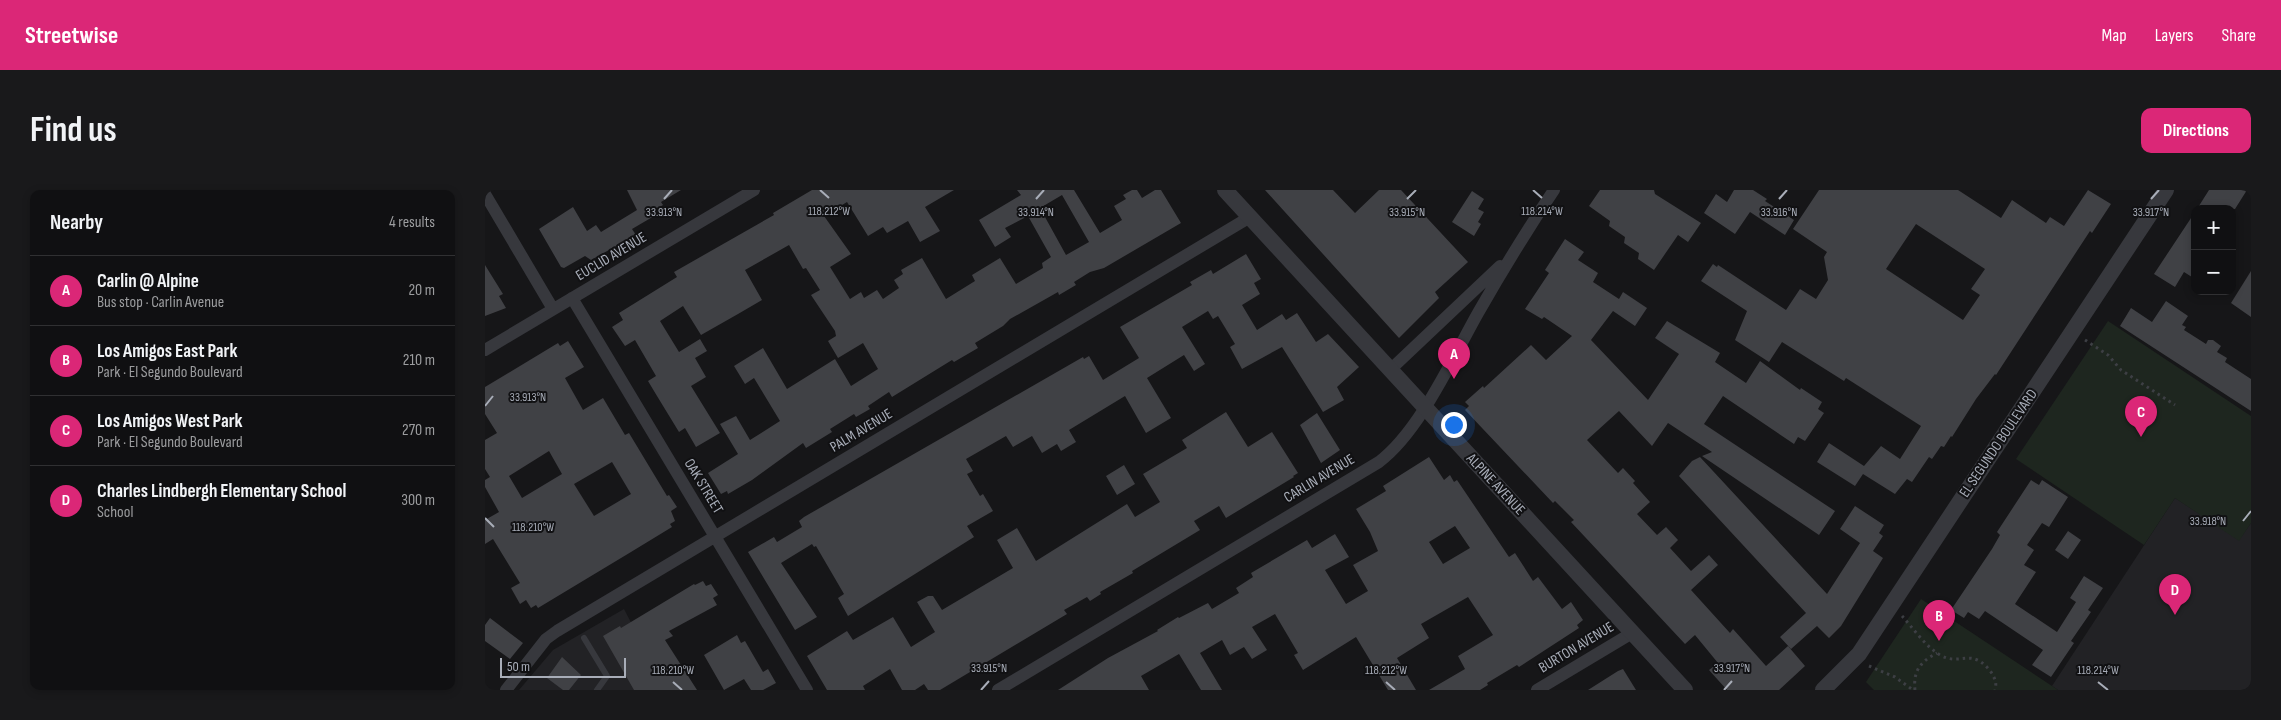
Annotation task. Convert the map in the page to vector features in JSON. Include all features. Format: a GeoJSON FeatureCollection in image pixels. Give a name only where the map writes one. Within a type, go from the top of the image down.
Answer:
{"type":"FeatureCollection","features":[{"type":"Feature","properties":{"kind":"street","name":"EUCLID AVENUE"},"geometry":{"type":"LineString","coordinates":[[485,350],[754,190]]}},
{"type":"Feature","properties":{"kind":"street","name":"ALPINE AVENUE"},"geometry":{"type":"LineString","coordinates":[[1225,190],[1685,690]]}},
{"type":"Feature","properties":{"kind":"street","name":"CARLIN AVENUE"},"geometry":{"type":"LineString","coordinates":[[998,690],[1379,462],[1393,449],[1425,407],[1509,258],[1554,190]]}},
{"type":"Feature","properties":{"kind":"street","name":"EL SEGUNDO BOULEVARD"},"geometry":{"type":"LineString","coordinates":[[1823,690],[1854,660],[2166,190]]}},
{"type":"Feature","properties":{"kind":"street"},"geometry":{"type":"LineString","coordinates":[[485,194],[553,309]]}},
{"type":"Feature","properties":{"kind":"street","name":"PALM AVENUE"},"geometry":{"type":"LineString","coordinates":[[506,690],[549,637],[1250,217]]}},
{"type":"Feature","properties":{"kind":"street"},"geometry":{"type":"LineString","coordinates":[[1390,370],[1509,258]]}},
{"type":"Feature","properties":{"kind":"street","name":"OAK STREET"},"geometry":{"type":"LineString","coordinates":[[572,298],[807,690]]}},
{"type":"Feature","properties":{"kind":"street","name":"BURTON AVENUE"},"geometry":{"type":"LineString","coordinates":[[1537,690],[1632,633]]}},
{"type":"Feature","properties":{"kind":"lane"},"geometry":{"type":"LineString","coordinates":[[584,638],[607,676],[597,690]]}},
{"type":"Feature","properties":{"kind":"path"},"geometry":{"type":"LineString","coordinates":[[2072,332],[2108,355],[2121,370],[2175,405]]}},
{"type":"Feature","properties":{"kind":"path"},"geometry":{"type":"LineString","coordinates":[[1891,605],[1937,653],[1949,659],[1978,659],[1994,677],[1997,683],[1995,690]]}},
{"type":"Feature","properties":{"kind":"path"},"geometry":{"type":"LineString","coordinates":[[1914,690],[1914,678],[1918,666],[1937,653]]}},
{"type":"Feature","properties":{"kind":"path"},"geometry":{"type":"LineString","coordinates":[[1854,660],[1895,677],[1914,690]]}},
{"type":"Feature","properties":{"kind":"shaded area"},"geometry":{"type":"Polygon","coordinates":[[[2108,321],[2251,416],[2251,523],[2239,541],[2175,498],[2144,545],[2016,459],[2108,321]]]}},
{"type":"Feature","properties":{"kind":"shaded area"},"geometry":{"type":"Polygon","coordinates":[[[2175,498],[2239,540],[2251,523],[2251,690],[2058,690],[2052,686],[2175,498]]]}},
{"type":"Feature","properties":{"kind":"shaded area"},"geometry":{"type":"Polygon","coordinates":[[[1921,599],[2058,690],[1874,690],[1866,682],[1921,599]]]}},
{"type":"Feature","properties":{"kind":"shaded area"},"geometry":{"type":"Polygon","coordinates":[[[624,609],[666,690],[519,690],[553,650],[624,609]]]}},
{"type":"Feature","properties":{"kind":"building"},"geometry":{"type":"Polygon","coordinates":[[[627,190],[681,190],[661,202],[663,205],[658,208],[661,212],[632,229],[636,235],[591,260],[585,256],[564,268],[561,267],[539,229],[573,207],[587,231],[596,225],[601,232],[637,210],[627,190]]]}},
{"type":"Feature","properties":{"kind":"building"},"geometry":{"type":"Polygon","coordinates":[[[812,190],[954,190],[925,207],[940,231],[920,242],[908,221],[887,233],[883,227],[868,236],[847,202],[824,216],[851,254],[830,267],[850,299],[861,292],[864,298],[877,290],[883,299],[899,288],[894,280],[903,274],[901,270],[922,258],[946,299],[975,281],[972,275],[1000,258],[1016,284],[1043,268],[1042,263],[1051,257],[1028,216],[1005,228],[1011,237],[995,247],[979,220],[1021,195],[1017,190],[1074,190],[1100,233],[1122,220],[1114,206],[1126,199],[1123,195],[1132,190],[1137,190],[1142,198],[1155,190],[1161,190],[1181,223],[1104,268],[1090,272],[1074,282],[1076,285],[1059,295],[1058,292],[1010,319],[1003,326],[975,343],[978,348],[954,362],[952,360],[892,397],[889,392],[868,406],[870,409],[856,417],[854,414],[830,429],[832,432],[806,448],[803,443],[752,480],[728,494],[727,491],[721,494],[708,473],[738,454],[720,424],[736,416],[750,440],[780,421],[754,378],[745,384],[734,366],[763,348],[787,389],[835,359],[851,386],[878,369],[863,343],[838,358],[828,341],[836,336],[835,331],[811,295],[820,290],[806,268],[803,269],[789,245],[745,270],[762,300],[738,314],[701,335],[683,306],[660,321],[679,352],[700,339],[707,351],[695,358],[706,377],[691,386],[720,433],[696,447],[685,428],[679,432],[648,381],[656,376],[635,340],[625,346],[612,327],[623,320],[619,313],[677,277],[674,272],[774,215],[773,213],[812,190]],[[1062,195],[1040,208],[1066,255],[1089,242],[1062,195]]]}},
{"type":"Feature","properties":{"kind":"building"},"geometry":{"type":"Polygon","coordinates":[[[1265,190],[1333,190],[1355,213],[1379,190],[1401,190],[1468,262],[1435,292],[1439,298],[1399,338],[1265,190]]]}},
{"type":"Feature","properties":{"kind":"building"},"geometry":{"type":"Polygon","coordinates":[[[1600,190],[1654,190],[1655,194],[1701,223],[1688,242],[1678,235],[1654,270],[1638,259],[1639,253],[1624,243],[1625,237],[1609,226],[1610,221],[1589,206],[1600,190]]]}},
{"type":"Feature","properties":{"kind":"building"},"geometry":{"type":"Polygon","coordinates":[[[1734,190],[1753,190],[1767,199],[1765,201],[1794,220],[1785,235],[1750,212],[1735,234],[1704,213],[1716,194],[1727,202],[1734,190]]]}},
{"type":"Feature","properties":{"kind":"building"},"geometry":{"type":"Polygon","coordinates":[[[1819,190],[1958,190],[2001,218],[2012,200],[2046,223],[2050,217],[2064,226],[2088,190],[2111,204],[2092,233],[2090,231],[1996,375],[1976,399],[1952,437],[1944,447],[1941,446],[1932,459],[1929,457],[1912,482],[1907,479],[1895,494],[1863,474],[1855,486],[1817,462],[1829,443],[1864,466],[1881,446],[1900,459],[1921,426],[1846,378],[1844,381],[1782,342],[1769,362],[1735,340],[1747,311],[1701,281],[1713,264],[1717,267],[1718,265],[1786,310],[1800,289],[1816,299],[1828,280],[1824,257],[1827,252],[1793,229],[1819,190]],[[1916,224],[1886,269],[1963,320],[1980,295],[1971,289],[1985,269],[1916,224]]]}},
{"type":"Feature","properties":{"kind":"building"},"geometry":{"type":"Polygon","coordinates":[[[2209,190],[2247,190],[2236,207],[2236,205],[2200,205],[2209,190]]]}},
{"type":"Feature","properties":{"kind":"building"},"geometry":{"type":"Polygon","coordinates":[[[1472,191],[1484,199],[1478,209],[1484,212],[1478,222],[1481,224],[1474,236],[1452,222],[1472,191]]]}},
{"type":"Feature","properties":{"kind":"building"},"geometry":{"type":"Polygon","coordinates":[[[2191,218],[2191,276],[2184,272],[2175,287],[2154,274],[2191,218]]]}},
{"type":"Feature","properties":{"kind":"building"},"geometry":{"type":"Polygon","coordinates":[[[1565,239],[1584,252],[1578,260],[1598,273],[1593,282],[1619,299],[1623,292],[1647,308],[1635,326],[1613,311],[1591,340],[1648,400],[1679,354],[1655,338],[1667,321],[1720,353],[1715,362],[1746,383],[1760,361],[1800,390],[1801,388],[1822,402],[1818,409],[1824,413],[1805,441],[1798,437],[1794,444],[1723,396],[1704,424],[1835,511],[1819,535],[1702,456],[1712,452],[1668,423],[1652,446],[1619,411],[1587,440],[1618,473],[1623,468],[1635,481],[1633,483],[1650,502],[1637,514],[1657,535],[1666,527],[1678,540],[1670,548],[1691,571],[1709,555],[1718,565],[1691,590],[1730,633],[1733,629],[1766,666],[1788,646],[1805,666],[1779,690],[1727,690],[1709,670],[1718,663],[1695,635],[1685,644],[1571,522],[1574,520],[1555,501],[1553,503],[1465,410],[1469,406],[1465,402],[1483,386],[1484,388],[1531,345],[1546,360],[1572,336],[1544,317],[1542,319],[1525,309],[1549,273],[1545,270],[1565,239]]]}},
{"type":"Feature","properties":{"kind":"building"},"geometry":{"type":"Polygon","coordinates":[[[1246,254],[1261,279],[1254,283],[1260,294],[1242,305],[1257,330],[1282,314],[1286,320],[1297,313],[1316,342],[1328,334],[1359,367],[1337,387],[1344,400],[1323,412],[1282,347],[1242,369],[1230,347],[1235,344],[1218,316],[1213,319],[1208,311],[1182,327],[1205,364],[1194,371],[1184,355],[1147,378],[1171,418],[1146,433],[1125,396],[1069,430],[1076,442],[1061,451],[1057,444],[1042,453],[1032,436],[1013,447],[1006,436],[966,459],[973,471],[967,474],[980,496],[983,494],[993,511],[967,526],[974,537],[848,616],[838,598],[844,594],[816,546],[814,547],[812,544],[781,563],[817,617],[795,630],[748,552],[774,537],[777,542],[802,527],[799,521],[804,517],[1083,357],[1084,359],[1089,356],[1103,380],[1139,358],[1120,327],[1192,285],[1190,282],[1211,270],[1213,274],[1246,254]]]}},
{"type":"Feature","properties":{"kind":"building"},"geometry":{"type":"Polygon","coordinates":[[[485,265],[503,294],[499,296],[506,308],[485,316],[485,265]]]}},
{"type":"Feature","properties":{"kind":"building"},"geometry":{"type":"Polygon","coordinates":[[[2251,271],[2251,317],[2231,303],[2251,271]]]}},
{"type":"Feature","properties":{"kind":"building"},"geometry":{"type":"Polygon","coordinates":[[[2166,301],[2188,316],[2182,325],[2186,327],[2184,330],[2206,344],[2208,340],[2213,340],[2221,346],[2217,352],[2227,358],[2225,362],[2251,379],[2251,411],[2120,326],[2131,308],[2152,322],[2166,301]]]}},
{"type":"Feature","properties":{"kind":"building"},"geometry":{"type":"Polygon","coordinates":[[[568,341],[584,367],[565,378],[583,410],[603,398],[625,435],[629,433],[667,496],[669,495],[677,507],[671,511],[675,521],[670,524],[672,527],[538,608],[536,605],[531,608],[526,600],[520,604],[511,588],[520,583],[493,539],[485,544],[485,520],[499,512],[485,487],[485,480],[490,477],[485,469],[485,440],[497,433],[485,414],[485,387],[558,343],[560,346],[568,341]],[[549,451],[509,476],[522,498],[562,474],[549,451]],[[612,462],[574,484],[594,516],[631,494],[612,462]]]}},
{"type":"Feature","properties":{"kind":"building"},"geometry":{"type":"Polygon","coordinates":[[[1226,412],[1248,447],[1272,432],[1298,473],[1226,518],[1219,506],[1194,521],[1200,530],[1132,571],[1133,573],[1100,592],[1101,594],[1090,601],[1087,597],[1064,610],[1067,614],[940,690],[928,690],[924,684],[915,690],[902,690],[890,669],[863,686],[865,690],[827,690],[807,656],[847,631],[853,640],[893,617],[911,647],[935,632],[917,602],[928,596],[933,596],[942,610],[1013,568],[997,540],[1017,528],[1036,561],[1127,504],[1135,517],[1160,502],[1143,474],[1187,448],[1182,440],[1226,412]]]}},
{"type":"Feature","properties":{"kind":"building"},"geometry":{"type":"Polygon","coordinates":[[[1317,413],[1340,450],[1321,463],[1300,425],[1317,413]]]}},
{"type":"Feature","properties":{"kind":"building"},"geometry":{"type":"Polygon","coordinates":[[[1429,457],[1444,480],[1450,475],[1454,482],[1457,480],[1509,557],[1515,553],[1533,581],[1538,577],[1562,609],[1571,602],[1583,620],[1577,625],[1579,628],[1519,667],[1517,665],[1487,683],[1488,685],[1480,690],[1429,690],[1465,669],[1458,656],[1493,635],[1468,597],[1421,624],[1429,638],[1397,658],[1416,690],[1388,690],[1356,637],[1303,670],[1294,655],[1298,653],[1275,614],[1252,627],[1267,650],[1252,659],[1244,647],[1230,655],[1222,640],[1200,653],[1222,690],[1201,690],[1179,654],[1141,676],[1149,690],[1058,690],[1108,658],[1158,631],[1178,617],[1208,603],[1212,609],[1239,593],[1236,588],[1253,577],[1251,573],[1307,540],[1312,548],[1335,534],[1349,557],[1325,570],[1346,604],[1368,591],[1353,565],[1378,551],[1370,532],[1356,509],[1386,491],[1383,486],[1429,457]],[[1455,526],[1429,542],[1443,564],[1470,548],[1455,526]]]}},
{"type":"Feature","properties":{"kind":"building"},"geometry":{"type":"Polygon","coordinates":[[[1700,457],[1827,594],[1860,543],[1840,529],[1855,506],[1884,525],[1879,533],[1883,536],[1873,551],[1883,558],[1841,626],[1829,638],[1817,626],[1791,649],[1780,637],[1806,613],[1679,476],[1692,461],[1700,457]]]}},
{"type":"Feature","properties":{"kind":"building"},"geometry":{"type":"Polygon","coordinates":[[[1124,465],[1135,484],[1117,495],[1106,476],[1124,465]]]}},
{"type":"Feature","properties":{"kind":"building"},"geometry":{"type":"Polygon","coordinates":[[[2031,480],[2039,485],[2042,480],[2068,497],[2049,527],[2042,523],[2027,545],[2034,550],[2024,565],[2036,572],[2015,604],[2057,632],[2076,602],[2070,598],[2084,576],[2103,588],[2088,610],[2091,612],[2071,641],[2074,643],[2051,677],[2032,665],[2043,650],[1985,611],[1979,619],[1968,612],[1964,618],[1951,610],[1992,549],[2000,535],[1997,532],[2031,480]]]}},
{"type":"Feature","properties":{"kind":"building"},"geometry":{"type":"Polygon","coordinates":[[[2068,531],[2081,540],[2068,559],[2055,550],[2068,531]]]}},
{"type":"Feature","properties":{"kind":"building"},"geometry":{"type":"Polygon","coordinates":[[[703,581],[706,586],[711,584],[718,595],[713,598],[717,605],[669,631],[673,636],[665,640],[697,690],[634,690],[603,636],[620,626],[621,628],[694,584],[703,581]]]}},
{"type":"Feature","properties":{"kind":"building"},"geometry":{"type":"Polygon","coordinates":[[[490,618],[523,643],[510,659],[485,641],[485,625],[490,618]]]}},
{"type":"Feature","properties":{"kind":"building"},"geometry":{"type":"Polygon","coordinates":[[[737,635],[741,643],[745,641],[763,672],[768,669],[776,683],[763,690],[751,690],[744,679],[724,690],[704,655],[737,635]]]}},
{"type":"Feature","properties":{"kind":"building"},"geometry":{"type":"Polygon","coordinates":[[[562,657],[581,675],[569,690],[563,690],[547,678],[562,657]]]}},
{"type":"Feature","properties":{"kind":"building"},"geometry":{"type":"Polygon","coordinates":[[[1623,669],[1636,690],[1588,690],[1618,671],[1623,669]]]}},
{"type":"Feature","properties":{"kind":"place","name":"Carlin @ Alpine"},"geometry":{"type":"Point","coordinates":[1454,379]}},
{"type":"Feature","properties":{"kind":"place","name":"Los Amigos West Park"},"geometry":{"type":"Point","coordinates":[2141,437]}},
{"type":"Feature","properties":{"kind":"place","name":"Charles Lindbergh Elementary School"},"geometry":{"type":"Point","coordinates":[2175,615]}},
{"type":"Feature","properties":{"kind":"place","name":"Los Amigos East Park"},"geometry":{"type":"Point","coordinates":[1939,641]}}]}
